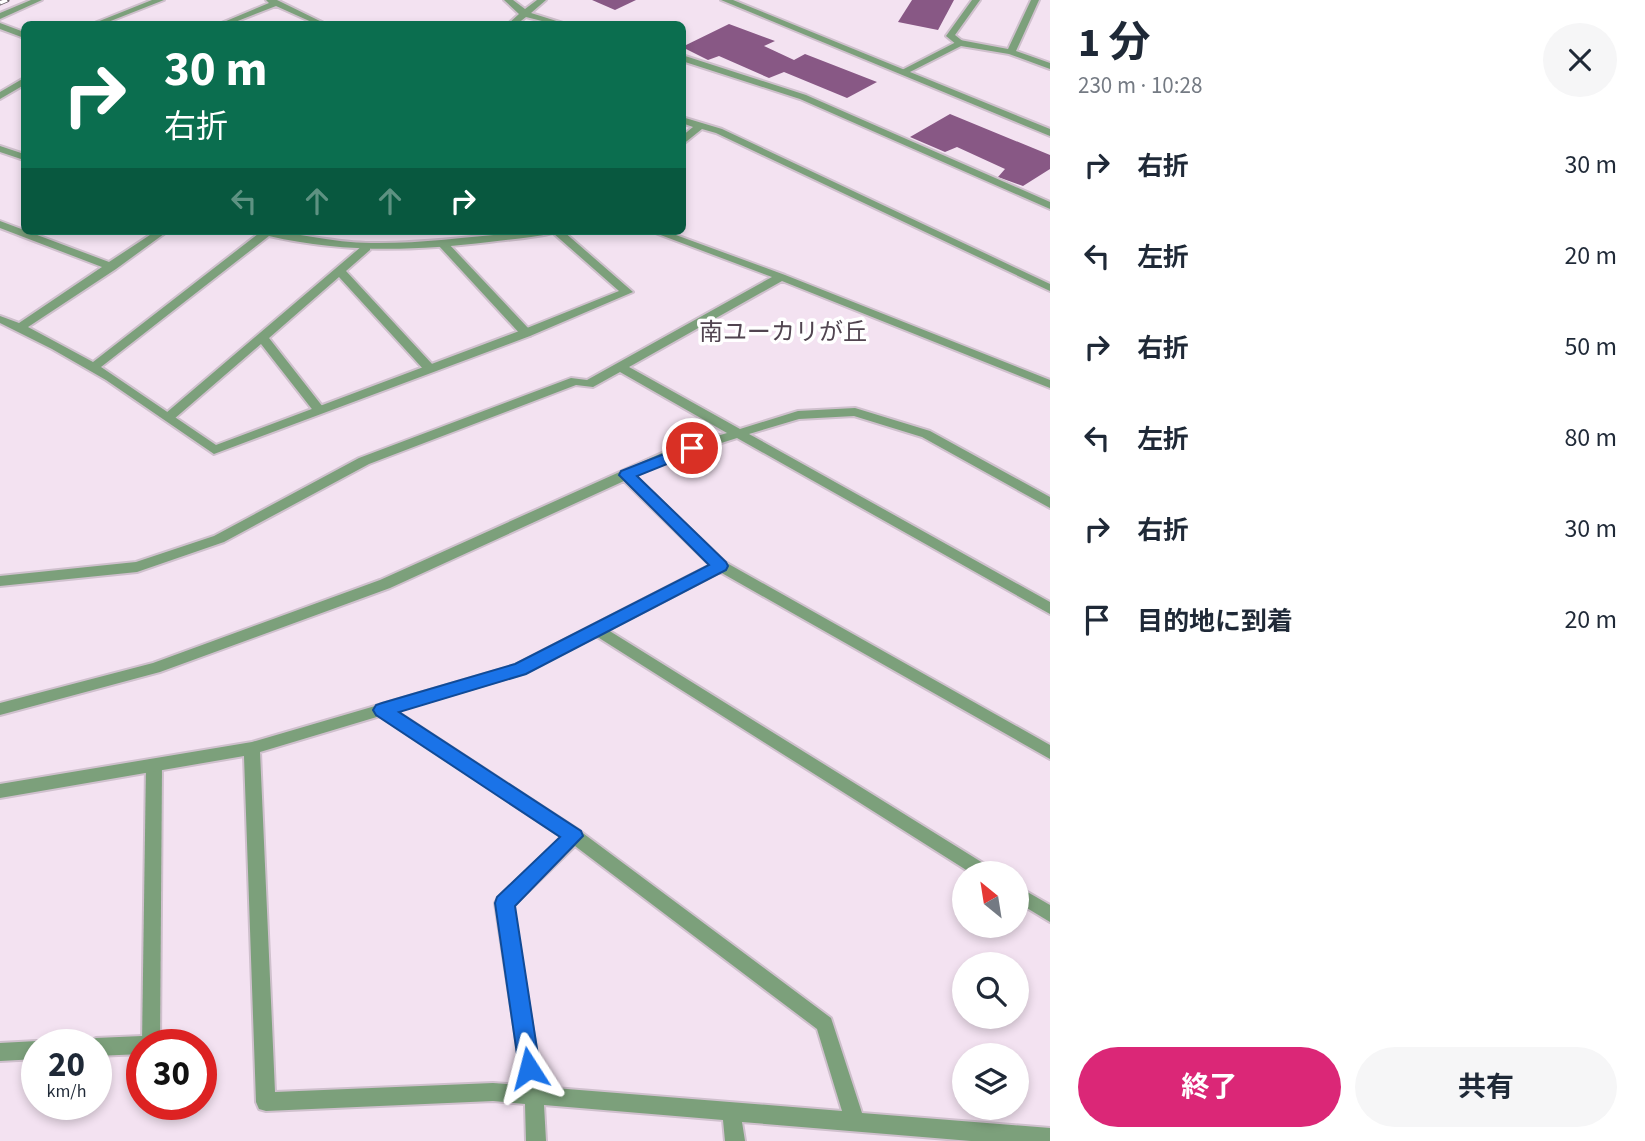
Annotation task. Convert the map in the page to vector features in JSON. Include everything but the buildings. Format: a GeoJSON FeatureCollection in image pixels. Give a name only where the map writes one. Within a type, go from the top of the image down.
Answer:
{"type":"FeatureCollection","features":[{"type":"Feature","properties":{"kind":"street"},"geometry":{"type":"LineString","coordinates":[[0,16],[38,0]]}},
{"type":"Feature","properties":{"kind":"street"},"geometry":{"type":"LineString","coordinates":[[104,21],[160,0]]}},
{"type":"Feature","properties":{"kind":"street"},"geometry":{"type":"LineString","coordinates":[[508,0],[525,14],[551,21]]}},
{"type":"Feature","properties":{"kind":"street"},"geometry":{"type":"LineString","coordinates":[[516,21],[542,0]]}},
{"type":"Feature","properties":{"kind":"street"},"geometry":{"type":"LineString","coordinates":[[725,0],[1050,133]]}},
{"type":"Feature","properties":{"kind":"street"},"geometry":{"type":"LineString","coordinates":[[976,0],[950,36],[960,43],[1011,52],[1050,66]]}},
{"type":"Feature","properties":{"kind":"street"},"geometry":{"type":"LineString","coordinates":[[1011,52],[1035,0]]}},
{"type":"Feature","properties":{"kind":"street"},"geometry":{"type":"LineString","coordinates":[[230,21],[273,1],[316,21]]}},
{"type":"Feature","properties":{"kind":"street"},"geometry":{"type":"LineString","coordinates":[[0,26],[21,34]]}},
{"type":"Feature","properties":{"kind":"street"},"geometry":{"type":"LineString","coordinates":[[903,72],[960,43]]}},
{"type":"Feature","properties":{"kind":"street"},"geometry":{"type":"LineString","coordinates":[[686,59],[803,97],[1050,206]]}},
{"type":"Feature","properties":{"kind":"street"},"geometry":{"type":"LineString","coordinates":[[0,96],[21,83]]}},
{"type":"Feature","properties":{"kind":"street"},"geometry":{"type":"LineString","coordinates":[[686,121],[731,136],[1050,288]]}},
{"type":"Feature","properties":{"kind":"street"},"geometry":{"type":"LineString","coordinates":[[686,138],[701,125]]}},
{"type":"Feature","properties":{"kind":"street"},"geometry":{"type":"LineString","coordinates":[[0,149],[21,156]]}},
{"type":"Feature","properties":{"kind":"street"},"geometry":{"type":"LineString","coordinates":[[0,224],[21,232]]}},
{"type":"Feature","properties":{"kind":"street"},"geometry":{"type":"LineString","coordinates":[[29,235],[112,267]]}},
{"type":"Feature","properties":{"kind":"street"},"geometry":{"type":"LineString","coordinates":[[21,327],[157,235]]}},
{"type":"Feature","properties":{"kind":"street"},"geometry":{"type":"LineString","coordinates":[[92,368],[259,235]]}},
{"type":"Feature","properties":{"kind":"street"},"geometry":{"type":"LineString","coordinates":[[282,235],[366,248],[408,248],[516,235]]}},
{"type":"Feature","properties":{"kind":"street"},"geometry":{"type":"LineString","coordinates":[[0,319],[21,327],[92,368],[170,416],[214,450],[628,292],[562,235]]}},
{"type":"Feature","properties":{"kind":"street"},"geometry":{"type":"LineString","coordinates":[[666,235],[781,277],[1050,384]]}},
{"type":"Feature","properties":{"kind":"street"},"geometry":{"type":"LineString","coordinates":[[443,244],[526,333]]}},
{"type":"Feature","properties":{"kind":"street"},"geometry":{"type":"LineString","coordinates":[[170,416],[366,248]]}},
{"type":"Feature","properties":{"kind":"street"},"geometry":{"type":"LineString","coordinates":[[341,272],[429,368]]}},
{"type":"Feature","properties":{"kind":"street"},"geometry":{"type":"LineString","coordinates":[[0,581],[137,567],[207,543],[364,461],[575,381],[589,384],[781,277]]}},
{"type":"Feature","properties":{"kind":"street"},"geometry":{"type":"LineString","coordinates":[[262,337],[319,410]]}},
{"type":"Feature","properties":{"kind":"street"},"geometry":{"type":"LineString","coordinates":[[620,367],[1050,609]]}},
{"type":"Feature","properties":{"kind":"street"},"geometry":{"type":"LineString","coordinates":[[0,709],[155,668],[385,584],[669,455],[798,415],[855,412],[926,434],[1050,503]]}},
{"type":"Feature","properties":{"kind":"street"},"geometry":{"type":"LineString","coordinates":[[626,475],[720,566],[1050,753]]}},
{"type":"Feature","properties":{"kind":"street"},"geometry":{"type":"LineString","coordinates":[[0,792],[252,748],[520,669],[720,566]]}},
{"type":"Feature","properties":{"kind":"street"},"geometry":{"type":"LineString","coordinates":[[597,629],[966,861]]}},
{"type":"Feature","properties":{"kind":"street"},"geometry":{"type":"LineString","coordinates":[[382,710],[574,836],[825,1024],[855,1122]]}},
{"type":"Feature","properties":{"kind":"street"},"geometry":{"type":"LineString","coordinates":[[252,748],[266,1101],[493,1092],[1050,1138]]}},
{"type":"Feature","properties":{"kind":"street"},"geometry":{"type":"LineString","coordinates":[[151,1029],[154,765]]}},
{"type":"Feature","properties":{"kind":"street"},"geometry":{"type":"LineString","coordinates":[[536,1141],[534,1095],[504,903],[574,836]]}},
{"type":"Feature","properties":{"kind":"street"},"geometry":{"type":"LineString","coordinates":[[1029,901],[1050,914]]}},
{"type":"Feature","properties":{"kind":"street"},"geometry":{"type":"LineString","coordinates":[[0,1052],[21,1051]]}},
{"type":"Feature","properties":{"kind":"street"},"geometry":{"type":"LineString","coordinates":[[731,1112],[735,1141]]}},
{"type":"Feature","properties":{"kind":"railway"},"geometry":{"type":"LineString","coordinates":[[0,3],[7,0]]}},
{"type":"Feature","properties":{"kind":"district","name":"南ユーカリが丘"},"geometry":{"type":"Point","coordinates":[783,332]}},
{"type":"Feature","properties":{"kind":"route"},"geometry":{"type":"LineString","coordinates":[[529,1068],[504,903],[574,836],[382,710],[520,669],[720,566],[626,475],[669,455],[692,448]]}}]}
